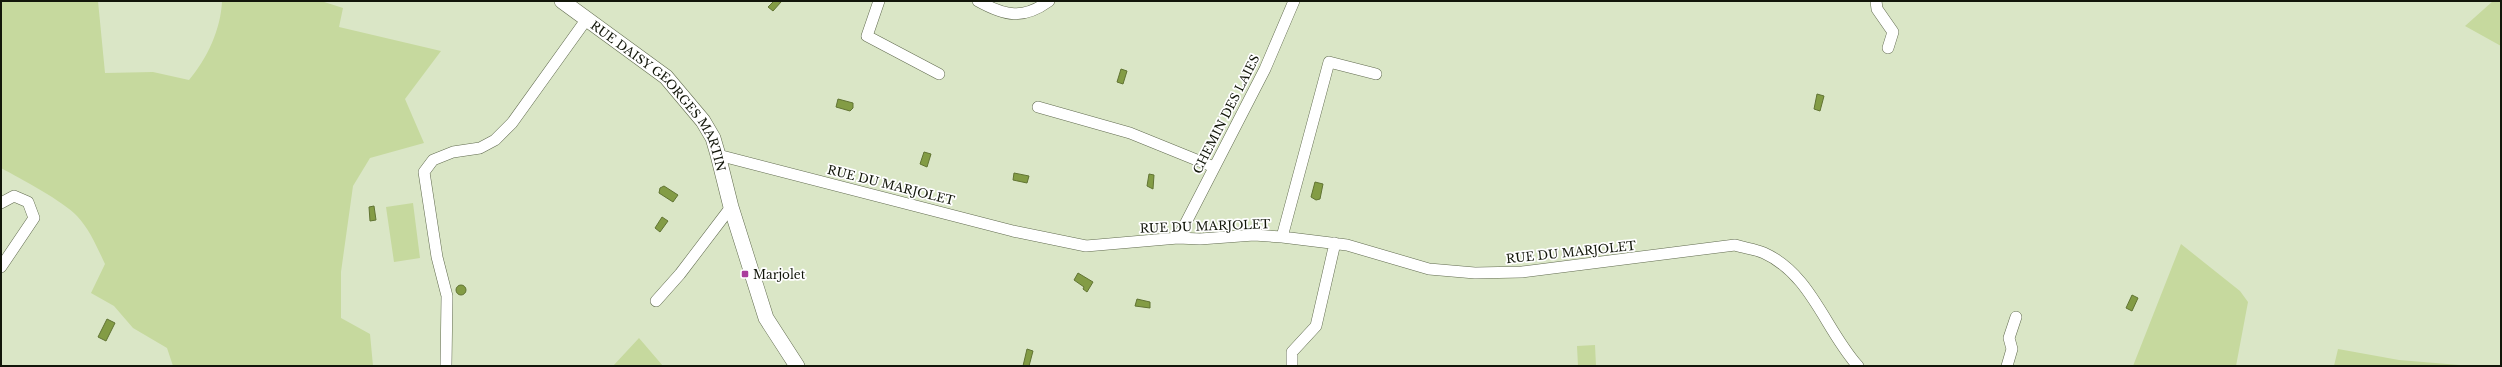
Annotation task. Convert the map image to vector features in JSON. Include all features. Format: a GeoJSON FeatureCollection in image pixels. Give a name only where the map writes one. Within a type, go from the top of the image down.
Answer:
{"type":"FeatureCollection","features":[{"type":"Feature","properties":{"kind":"street"},"geometry":{"type":"LineString","coordinates":[[879,1],[867,36],[939,74]]}},
{"type":"Feature","properties":{"kind":"street"},"geometry":{"type":"LineString","coordinates":[[978,1],[993,10],[1018,16],[1049,1]]}},
{"type":"Feature","properties":{"kind":"street","name":"CHEMIN DES LAIES"},"geometry":{"type":"LineString","coordinates":[[1178,238],[1265,69],[1294,1]]}},
{"type":"Feature","properties":{"kind":"street"},"geometry":{"type":"LineString","coordinates":[[1876,1],[1878,9],[1893,32],[1888,48]]}},
{"type":"Feature","properties":{"kind":"street","name":"RUE DAISY GEORGES MARTIN"},"geometry":{"type":"LineString","coordinates":[[566,2],[586,20],[666,77],[703,120],[713,138],[731,207],[766,318],[797,366]]}},
{"type":"Feature","properties":{"kind":"street"},"geometry":{"type":"LineString","coordinates":[[446,366],[447,296],[437,257],[424,172],[433,160],[454,152],[480,148],[495,140],[512,124],[586,20]]}},
{"type":"Feature","properties":{"kind":"street"},"geometry":{"type":"LineString","coordinates":[[1282,237],[1329,62],[1376,74]]}},
{"type":"Feature","properties":{"kind":"street"},"geometry":{"type":"LineString","coordinates":[[1038,107],[1130,133],[1214,167]]}},
{"type":"Feature","properties":{"kind":"street","name":"RUE DU MARJOLET"},"geometry":{"type":"LineString","coordinates":[[718,155],[1013,231],[1079,245],[1095,246],[1178,238],[1200,239],[1254,235],[1335,243],[1429,269],[1475,273],[1522,272],[1735,245],[1764,253],[1787,268],[1806,290],[1848,355],[1858,366]]}},
{"type":"Feature","properties":{"kind":"street"},"geometry":{"type":"LineString","coordinates":[[1,203],[14,196],[28,202],[34,218],[1,267]]}},
{"type":"Feature","properties":{"kind":"street"},"geometry":{"type":"LineString","coordinates":[[656,301],[680,274],[731,207]]}},
{"type":"Feature","properties":{"kind":"street"},"geometry":{"type":"LineString","coordinates":[[1292,366],[1292,352],[1316,326],[1335,243]]}},
{"type":"Feature","properties":{"kind":"street"},"geometry":{"type":"LineString","coordinates":[[2006,366],[2012,349],[2009,338],[2016,317]]}},
{"type":"Feature","properties":{"kind":"shaded area"},"geometry":{"type":"Polygon","coordinates":[[[1,1],[98,1],[105,73],[153,72],[189,80],[202,63],[212,43],[219,22],[222,1],[321,1],[343,8],[339,27],[441,51],[405,99],[424,143],[370,158],[353,186],[341,272],[341,318],[370,334],[373,366],[173,366],[167,348],[133,328],[114,306],[91,293],[105,264],[86,227],[71,210],[41,190],[1,168],[1,1]]]}},
{"type":"Feature","properties":{"kind":"shaded area"},"geometry":{"type":"Polygon","coordinates":[[[774,1],[781,2],[773,11],[768,7],[774,1]]]}},
{"type":"Feature","properties":{"kind":"shaded area"},"geometry":{"type":"Polygon","coordinates":[[[2493,1],[2501,1],[2501,46],[2465,26],[2493,1]]]}},
{"type":"Feature","properties":{"kind":"shaded area"},"geometry":{"type":"Polygon","coordinates":[[[1121,69],[1127,71],[1123,84],[1117,82],[1121,69]]]}},
{"type":"Feature","properties":{"kind":"shaded area"},"geometry":{"type":"Polygon","coordinates":[[[1817,94],[1824,96],[1820,111],[1814,109],[1817,94]]]}},
{"type":"Feature","properties":{"kind":"shaded area"},"geometry":{"type":"Polygon","coordinates":[[[838,99],[853,103],[853,108],[850,111],[836,107],[838,99]]]}},
{"type":"Feature","properties":{"kind":"shaded area"},"geometry":{"type":"Polygon","coordinates":[[[924,152],[931,154],[927,167],[920,164],[924,152]]]}},
{"type":"Feature","properties":{"kind":"shaded area"},"geometry":{"type":"Polygon","coordinates":[[[1014,173],[1029,176],[1027,183],[1013,180],[1014,173]]]}},
{"type":"Feature","properties":{"kind":"shaded area"},"geometry":{"type":"Polygon","coordinates":[[[1149,174],[1154,175],[1153,189],[1147,186],[1149,174]]]}},
{"type":"Feature","properties":{"kind":"shaded area"},"geometry":{"type":"Polygon","coordinates":[[[1315,182],[1323,184],[1320,199],[1316,200],[1311,197],[1315,182]]]}},
{"type":"Feature","properties":{"kind":"shaded area"},"geometry":{"type":"Polygon","coordinates":[[[664,186],[678,195],[673,202],[659,193],[660,188],[664,186]]]}},
{"type":"Feature","properties":{"kind":"shaded area"},"geometry":{"type":"Polygon","coordinates":[[[413,203],[420,258],[394,262],[386,207],[413,203]]]}},
{"type":"Feature","properties":{"kind":"shaded area"},"geometry":{"type":"Polygon","coordinates":[[[374,206],[376,220],[370,221],[369,207],[374,206]]]}},
{"type":"Feature","properties":{"kind":"shaded area"},"geometry":{"type":"Polygon","coordinates":[[[662,217],[668,221],[660,232],[655,228],[662,217]]]}},
{"type":"Feature","properties":{"kind":"shaded area"},"geometry":{"type":"Polygon","coordinates":[[[2181,244],[2240,291],[2248,302],[2236,366],[2133,366],[2181,244]]]}},
{"type":"Feature","properties":{"kind":"shaded area"},"geometry":{"type":"Polygon","coordinates":[[[1078,273],[1093,282],[1087,292],[1083,289],[1084,287],[1074,280],[1078,273]]]}},
{"type":"Feature","properties":{"kind":"shaded area"},"geometry":{"type":"Polygon","coordinates":[[[459,285],[463,285],[465,286],[465,294],[459,295],[456,292],[456,288],[459,285]]]}},
{"type":"Feature","properties":{"kind":"shaded area"},"geometry":{"type":"Polygon","coordinates":[[[2132,295],[2138,298],[2132,311],[2126,308],[2132,295]]]}},
{"type":"Feature","properties":{"kind":"shaded area"},"geometry":{"type":"Polygon","coordinates":[[[1137,299],[1150,302],[1150,308],[1135,306],[1137,299]]]}},
{"type":"Feature","properties":{"kind":"shaded area"},"geometry":{"type":"Polygon","coordinates":[[[107,319],[115,323],[106,341],[98,337],[107,319]]]}},
{"type":"Feature","properties":{"kind":"shaded area"},"geometry":{"type":"Polygon","coordinates":[[[639,338],[663,366],[613,366],[639,338]]]}},
{"type":"Feature","properties":{"kind":"shaded area"},"geometry":{"type":"Polygon","coordinates":[[[1595,345],[1596,366],[1578,366],[1577,346],[1595,345]]]}},
{"type":"Feature","properties":{"kind":"shaded area"},"geometry":{"type":"Polygon","coordinates":[[[1027,349],[1033,351],[1029,366],[1023,366],[1027,349]]]}},
{"type":"Feature","properties":{"kind":"shaded area"},"geometry":{"type":"Polygon","coordinates":[[[2338,349],[2399,360],[2471,366],[2334,366],[2338,349]]]}},
{"type":"Feature","properties":{"kind":"place","name":"Marjolet"},"geometry":{"type":"Point","coordinates":[745,274]}}]}
